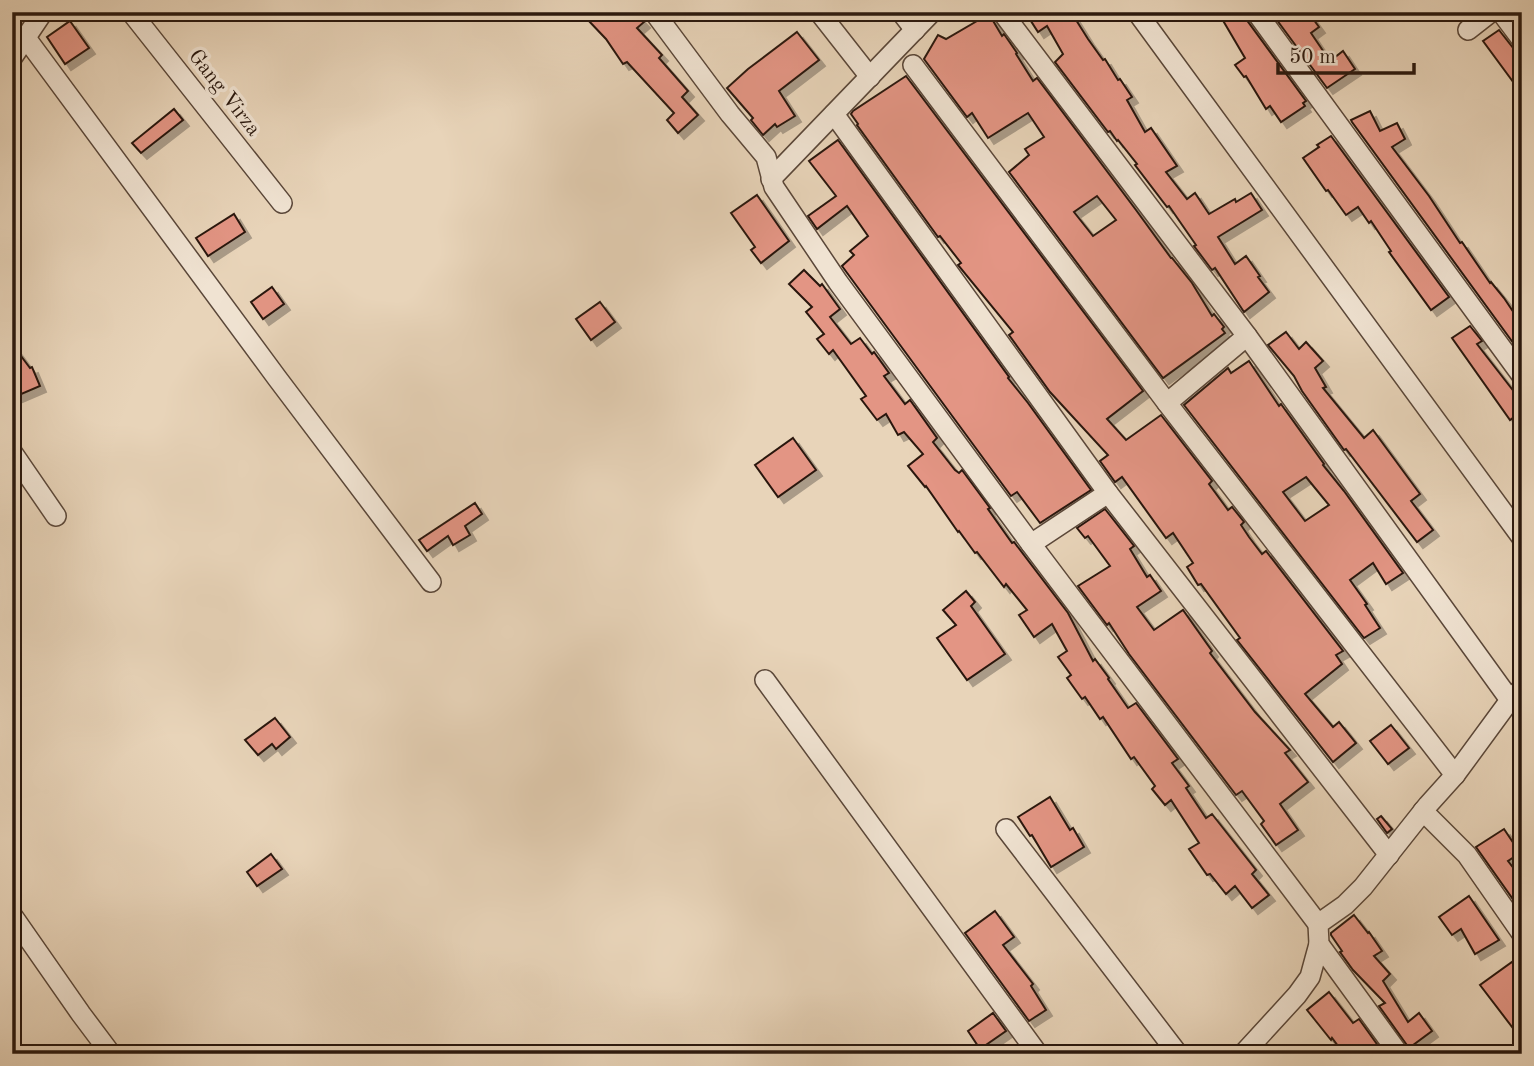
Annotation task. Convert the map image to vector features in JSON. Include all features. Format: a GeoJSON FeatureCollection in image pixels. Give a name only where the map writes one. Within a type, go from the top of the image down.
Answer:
{"type":"FeatureCollection","features":[{"type":"Feature","properties":{"kind":"street"},"geometry":{"type":"LineString","coordinates":[[12,58],[43,12]]}},
{"type":"Feature","properties":{"kind":"street","name":"Gang Virza"},"geometry":{"type":"LineString","coordinates":[[131,12],[282,203]]}},
{"type":"Feature","properties":{"kind":"street"},"geometry":{"type":"LineString","coordinates":[[654,12],[766,158],[774,187],[838,282],[1031,544],[1318,924],[1319,944],[1310,977],[1243,1054]]}},
{"type":"Feature","properties":{"kind":"street"},"geometry":{"type":"LineString","coordinates":[[819,12],[870,77]]}},
{"type":"Feature","properties":{"kind":"street"},"geometry":{"type":"LineString","coordinates":[[901,12],[915,30]]}},
{"type":"Feature","properties":{"kind":"street"},"geometry":{"type":"LineString","coordinates":[[771,179],[932,12]]}},
{"type":"Feature","properties":{"kind":"street"},"geometry":{"type":"LineString","coordinates":[[1002,12],[1516,694],[1455,775],[1363,887],[1345,905],[1318,924]]}},
{"type":"Feature","properties":{"kind":"street"},"geometry":{"type":"LineString","coordinates":[[1137,12],[1522,538]]}},
{"type":"Feature","properties":{"kind":"street"},"geometry":{"type":"LineString","coordinates":[[1256,12],[1522,376]]}},
{"type":"Feature","properties":{"kind":"street"},"geometry":{"type":"LineString","coordinates":[[1468,30],[1491,12]]}},
{"type":"Feature","properties":{"kind":"street"},"geometry":{"type":"LineString","coordinates":[[1501,12],[1522,40]]}},
{"type":"Feature","properties":{"kind":"street"},"geometry":{"type":"LineString","coordinates":[[26,38],[276,378],[431,582]]}},
{"type":"Feature","properties":{"kind":"street"},"geometry":{"type":"LineString","coordinates":[[914,65],[1167,403],[1455,775]]}},
{"type":"Feature","properties":{"kind":"street"},"geometry":{"type":"LineString","coordinates":[[834,114],[1108,493],[1389,855]]}},
{"type":"Feature","properties":{"kind":"street"},"geometry":{"type":"LineString","coordinates":[[1167,403],[1247,336]]}},
{"type":"Feature","properties":{"kind":"street"},"geometry":{"type":"LineString","coordinates":[[12,452],[56,516]]}},
{"type":"Feature","properties":{"kind":"street"},"geometry":{"type":"LineString","coordinates":[[1031,544],[1108,493]]}},
{"type":"Feature","properties":{"kind":"street"},"geometry":{"type":"LineString","coordinates":[[765,680],[1038,1054]]}},
{"type":"Feature","properties":{"kind":"street"},"geometry":{"type":"LineString","coordinates":[[1423,811],[1467,855],[1522,934]]}},
{"type":"Feature","properties":{"kind":"street"},"geometry":{"type":"LineString","coordinates":[[1006,830],[1178,1054]]}},
{"type":"Feature","properties":{"kind":"street"},"geometry":{"type":"LineString","coordinates":[[12,915],[111,1054]]}},
{"type":"Feature","properties":{"kind":"street"},"geometry":{"type":"LineString","coordinates":[[1319,944],[1399,1054]]}},
{"type":"Feature","properties":{"kind":"building"},"geometry":{"type":"Polygon","coordinates":[[[594,12],[634,12],[644,22],[637,28],[662,55],[659,58],[688,91],[682,97],[698,115],[678,133],[667,120],[674,113],[627,62],[623,64],[606,39],[587,19],[594,12]]]}},
{"type":"Feature","properties":{"kind":"building"},"geometry":{"type":"Polygon","coordinates":[[[1038,12],[1071,12],[1132,97],[1127,100],[1145,132],[1151,128],[1177,166],[1166,172],[1187,199],[1195,193],[1209,214],[1251,193],[1262,210],[1218,237],[1235,264],[1246,256],[1269,292],[1244,312],[1215,268],[1212,270],[1194,246],[1196,245],[1169,206],[1167,207],[1135,165],[1137,164],[1110,131],[1108,132],[1055,62],[1063,54],[1047,26],[1038,32],[1029,18],[1038,12]]]}},
{"type":"Feature","properties":{"kind":"building"},"geometry":{"type":"Polygon","coordinates":[[[1218,12],[1244,12],[1246,19],[1306,101],[1303,103],[1305,106],[1281,122],[1270,106],[1266,109],[1246,76],[1244,77],[1235,65],[1245,58],[1218,12]]]}},
{"type":"Feature","properties":{"kind":"building"},"geometry":{"type":"Polygon","coordinates":[[[1271,12],[1308,12],[1319,27],[1311,33],[1330,61],[1343,51],[1355,69],[1327,88],[1271,12]]]}},
{"type":"Feature","properties":{"kind":"building"},"geometry":{"type":"Polygon","coordinates":[[[989,14],[1033,81],[1037,78],[1192,283],[1212,316],[1214,314],[1224,327],[1222,329],[1225,333],[1163,378],[1009,172],[1029,155],[1025,149],[1044,137],[1028,113],[988,138],[972,113],[967,117],[924,59],[938,35],[946,39],[989,14]],[[1097,196],[1074,212],[1093,236],[1116,220],[1097,196]]]}},
{"type":"Feature","properties":{"kind":"building"},"geometry":{"type":"Polygon","coordinates":[[[70,21],[89,48],[65,64],[47,37],[70,21]]]}},
{"type":"Feature","properties":{"kind":"building"},"geometry":{"type":"Polygon","coordinates":[[[1499,30],[1517,53],[1522,52],[1522,94],[1483,41],[1499,30]]]}},
{"type":"Feature","properties":{"kind":"building"},"geometry":{"type":"Polygon","coordinates":[[[797,32],[819,60],[779,91],[795,116],[777,127],[775,124],[763,135],[751,120],[753,118],[727,88],[797,32]]]}},
{"type":"Feature","properties":{"kind":"building"},"geometry":{"type":"Polygon","coordinates":[[[906,76],[1143,391],[1107,419],[1126,440],[1161,415],[1212,481],[1209,484],[1228,510],[1232,507],[1262,554],[1266,551],[1343,651],[1336,655],[1342,664],[1305,694],[1333,727],[1339,722],[1356,743],[1333,762],[1237,640],[1240,638],[1201,584],[1198,585],[1187,567],[1193,563],[1173,533],[1166,538],[1122,477],[1115,482],[1100,461],[1108,455],[1050,392],[1009,335],[1013,332],[958,265],[961,263],[940,236],[938,237],[857,125],[851,114],[853,111],[906,76]]]}},
{"type":"Feature","properties":{"kind":"building"},"geometry":{"type":"Polygon","coordinates":[[[174,109],[183,120],[141,153],[132,143],[174,109]]]}},
{"type":"Feature","properties":{"kind":"building"},"geometry":{"type":"Polygon","coordinates":[[[1370,111],[1380,131],[1397,123],[1405,139],[1392,147],[1522,325],[1522,355],[1352,122],[1351,120],[1370,111]]]}},
{"type":"Feature","properties":{"kind":"building"},"geometry":{"type":"Polygon","coordinates":[[[1331,136],[1449,297],[1431,310],[1389,252],[1391,251],[1371,221],[1369,223],[1358,207],[1346,215],[1303,158],[1331,136]]]}},
{"type":"Feature","properties":{"kind":"building"},"geometry":{"type":"Polygon","coordinates":[[[838,140],[1091,490],[1040,523],[1017,492],[1011,496],[842,266],[854,255],[850,251],[868,236],[847,206],[817,229],[808,216],[836,196],[809,161],[838,140]]]}},
{"type":"Feature","properties":{"kind":"building"},"geometry":{"type":"Polygon","coordinates":[[[757,195],[789,241],[761,263],[751,250],[755,247],[731,213],[757,195]]]}},
{"type":"Feature","properties":{"kind":"building"},"geometry":{"type":"Polygon","coordinates":[[[234,214],[245,232],[208,256],[196,238],[234,214]]]}},
{"type":"Feature","properties":{"kind":"building"},"geometry":{"type":"Polygon","coordinates":[[[804,270],[820,286],[822,284],[840,309],[830,317],[851,344],[860,338],[872,354],[874,352],[889,373],[884,376],[905,404],[910,400],[937,438],[933,442],[955,470],[959,473],[962,470],[1012,543],[1014,542],[1068,613],[1093,661],[1095,659],[1128,708],[1136,703],[1178,759],[1172,763],[1189,786],[1186,788],[1206,818],[1212,814],[1256,870],[1252,874],[1269,895],[1252,908],[1235,886],[1226,894],[1210,874],[1207,875],[1189,849],[1199,843],[1171,800],[1165,805],[1152,789],[1155,786],[1134,757],[1131,759],[1103,717],[1100,719],[1085,697],[1082,699],[1067,678],[1071,675],[1058,657],[1067,651],[1052,624],[1034,637],[1019,615],[1027,610],[1006,584],[1004,587],[977,552],[975,553],[908,466],[923,454],[904,432],[898,435],[886,414],[877,420],[861,399],[866,396],[833,350],[829,354],[817,339],[824,334],[806,312],[812,307],[789,284],[804,270]]]}},
{"type":"Feature","properties":{"kind":"building"},"geometry":{"type":"Polygon","coordinates":[[[272,287],[284,304],[263,319],[251,302],[272,287]]]}},
{"type":"Feature","properties":{"kind":"building"},"geometry":{"type":"Polygon","coordinates":[[[600,302],[615,322],[591,340],[576,319],[600,302]]]}},
{"type":"Feature","properties":{"kind":"building"},"geometry":{"type":"Polygon","coordinates":[[[1470,326],[1482,341],[1477,344],[1522,402],[1522,411],[1510,420],[1452,338],[1470,326]]]}},
{"type":"Feature","properties":{"kind":"building"},"geometry":{"type":"Polygon","coordinates":[[[1286,332],[1299,349],[1306,342],[1323,361],[1315,368],[1326,387],[1323,388],[1364,438],[1373,430],[1420,494],[1411,501],[1433,530],[1417,542],[1346,449],[1344,450],[1294,376],[1268,345],[1286,332]]]}},
{"type":"Feature","properties":{"kind":"building"},"geometry":{"type":"Polygon","coordinates":[[[12,344],[30,368],[32,367],[40,386],[12,398],[12,344]]]}},
{"type":"Feature","properties":{"kind":"building"},"geometry":{"type":"Polygon","coordinates":[[[1249,361],[1279,406],[1281,404],[1403,573],[1386,584],[1373,563],[1350,580],[1380,628],[1364,638],[1184,405],[1228,368],[1231,373],[1249,361]],[[1306,477],[1283,492],[1305,521],[1329,505],[1306,477]]]}},
{"type":"Feature","properties":{"kind":"building"},"geometry":{"type":"Polygon","coordinates":[[[793,438],[816,470],[778,497],[755,465],[793,438]]]}},
{"type":"Feature","properties":{"kind":"building"},"geometry":{"type":"Polygon","coordinates":[[[475,503],[482,514],[465,526],[470,535],[453,545],[448,536],[427,551],[419,540],[475,503]]]}},
{"type":"Feature","properties":{"kind":"building"},"geometry":{"type":"Polygon","coordinates":[[[1105,509],[1134,546],[1130,549],[1147,577],[1150,575],[1161,591],[1137,607],[1154,630],[1183,610],[1212,651],[1210,653],[1255,712],[1290,750],[1285,753],[1308,782],[1280,804],[1298,830],[1276,845],[1261,824],[1264,821],[1242,791],[1236,795],[1129,654],[1109,623],[1107,625],[1078,586],[1110,566],[1088,536],[1085,538],[1077,528],[1105,509]]]}},
{"type":"Feature","properties":{"kind":"building"},"geometry":{"type":"Polygon","coordinates":[[[966,591],[975,602],[971,606],[1005,654],[967,680],[937,638],[956,625],[943,610],[966,591]]]}},
{"type":"Feature","properties":{"kind":"building"},"geometry":{"type":"Polygon","coordinates":[[[275,718],[290,737],[276,749],[272,744],[258,755],[245,740],[275,718]]]}},
{"type":"Feature","properties":{"kind":"building"},"geometry":{"type":"Polygon","coordinates":[[[1391,725],[1409,748],[1388,764],[1370,741],[1391,725]]]}},
{"type":"Feature","properties":{"kind":"building"},"geometry":{"type":"Polygon","coordinates":[[[1050,797],[1084,847],[1051,867],[1018,817],[1050,797]]]}},
{"type":"Feature","properties":{"kind":"building"},"geometry":{"type":"Polygon","coordinates":[[[1381,816],[1392,829],[1387,833],[1377,819],[1381,816]]]}},
{"type":"Feature","properties":{"kind":"building"},"geometry":{"type":"Polygon","coordinates":[[[1504,829],[1520,853],[1508,861],[1522,879],[1522,912],[1476,847],[1504,829]]]}},
{"type":"Feature","properties":{"kind":"building"},"geometry":{"type":"Polygon","coordinates":[[[271,854],[282,869],[257,886],[247,872],[271,854]]]}},
{"type":"Feature","properties":{"kind":"building"},"geometry":{"type":"Polygon","coordinates":[[[1469,896],[1499,940],[1475,954],[1461,929],[1452,935],[1439,917],[1469,896]]]}},
{"type":"Feature","properties":{"kind":"building"},"geometry":{"type":"Polygon","coordinates":[[[995,911],[1014,937],[1003,945],[1033,984],[1031,986],[1046,1010],[1029,1021],[965,933],[995,911]]]}},
{"type":"Feature","properties":{"kind":"building"},"geometry":{"type":"Polygon","coordinates":[[[1354,915],[1382,951],[1374,956],[1390,974],[1383,981],[1408,1022],[1419,1013],[1432,1031],[1409,1048],[1379,1006],[1385,1003],[1353,970],[1331,935],[1354,915]]]}},
{"type":"Feature","properties":{"kind":"building"},"geometry":{"type":"Polygon","coordinates":[[[1512,962],[1522,976],[1522,1040],[1480,985],[1512,962]]]}},
{"type":"Feature","properties":{"kind":"building"},"geometry":{"type":"Polygon","coordinates":[[[1329,992],[1353,1023],[1359,1019],[1384,1054],[1344,1054],[1332,1038],[1331,1040],[1307,1010],[1329,992]]]}},
{"type":"Feature","properties":{"kind":"building"},"geometry":{"type":"Polygon","coordinates":[[[993,1013],[1006,1031],[980,1049],[968,1031],[993,1013]]]}}]}
